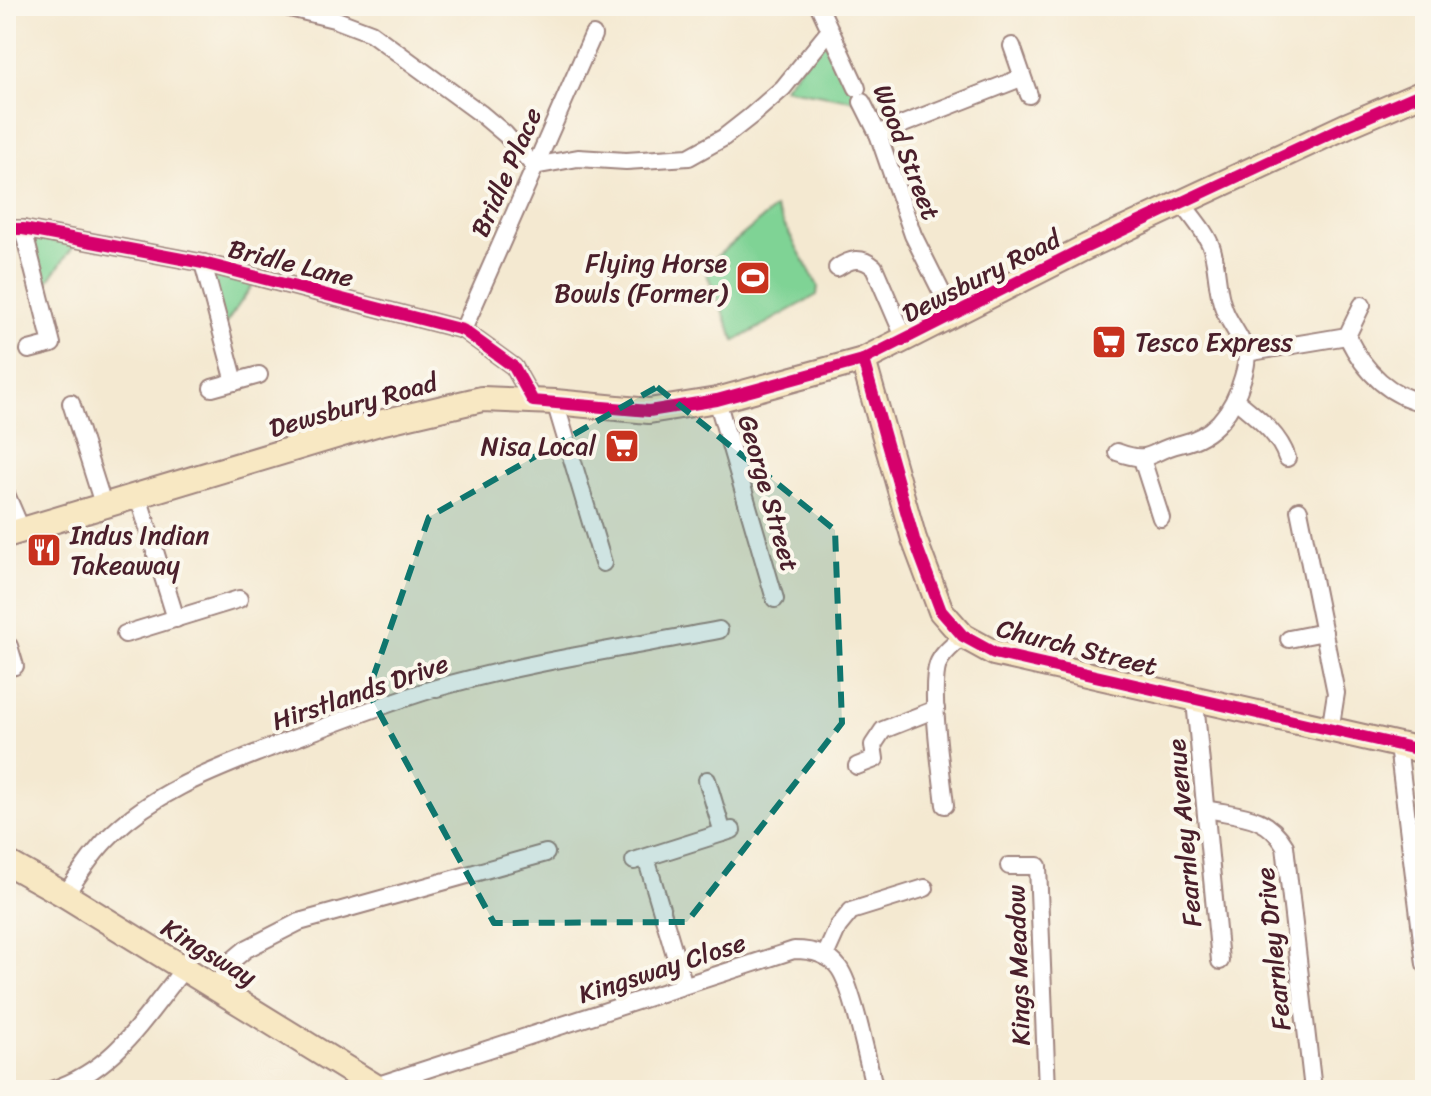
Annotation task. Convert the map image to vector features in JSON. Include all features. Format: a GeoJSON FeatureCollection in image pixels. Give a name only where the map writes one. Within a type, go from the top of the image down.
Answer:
{"type":"FeatureCollection","features":[{"type":"Feature","properties":{"kind":"street"},"geometry":{"type":"LineString","coordinates":[[282,6],[334,19],[371,33],[480,113],[505,134],[534,166],[578,158],[626,161],[689,157],[723,138],[783,88],[830,30]]}},
{"type":"Feature","properties":{"kind":"street","name":"Wood Street"},"geometry":{"type":"LineString","coordinates":[[819,6],[878,134],[913,235],[953,315]]}},
{"type":"Feature","properties":{"kind":"street","name":"Bridle Place"},"geometry":{"type":"LineString","coordinates":[[463,330],[593,35]]}},
{"type":"Feature","properties":{"kind":"street"},"geometry":{"type":"LineString","coordinates":[[1012,46],[1029,95]]}},
{"type":"Feature","properties":{"kind":"street"},"geometry":{"type":"LineString","coordinates":[[878,134],[1021,78]]}},
{"type":"Feature","properties":{"kind":"street","name":"Dewsbury Road"},"geometry":{"type":"LineString","coordinates":[[14,533],[391,421],[482,399],[649,411],[717,400],[863,360],[1082,249],[1425,92]]}},
{"type":"Feature","properties":{"kind":"street"},"geometry":{"type":"LineString","coordinates":[[1117,452],[1142,459],[1150,458],[1167,447],[1190,442],[1206,434],[1220,423],[1236,400],[1246,368],[1246,353],[1222,307],[1212,250],[1182,203]]}},
{"type":"Feature","properties":{"kind":"street"},"geometry":{"type":"LineString","coordinates":[[14,229],[52,344],[29,350]]}},
{"type":"Feature","properties":{"kind":"street","name":"Bridle Lane"},"geometry":{"type":"LineString","coordinates":[[14,229],[203,263],[463,330],[514,367],[544,402],[603,563]]}},
{"type":"Feature","properties":{"kind":"street"},"geometry":{"type":"LineString","coordinates":[[837,268],[856,259],[874,267],[905,339]]}},
{"type":"Feature","properties":{"kind":"street"},"geometry":{"type":"LineString","coordinates":[[203,263],[235,382]]}},
{"type":"Feature","properties":{"kind":"street"},"geometry":{"type":"LineString","coordinates":[[1347,336],[1362,305]]}},
{"type":"Feature","properties":{"kind":"street"},"geometry":{"type":"LineString","coordinates":[[1246,353],[1347,336]]}},
{"type":"Feature","properties":{"kind":"street"},"geometry":{"type":"LineString","coordinates":[[1347,336],[1363,363],[1386,388],[1398,396],[1425,403]]}},
{"type":"Feature","properties":{"kind":"street","name":"Church Street"},"geometry":{"type":"LineString","coordinates":[[863,360],[924,571],[941,611],[963,636],[994,653],[1425,751]]}},
{"type":"Feature","properties":{"kind":"street"},"geometry":{"type":"LineString","coordinates":[[212,388],[259,375]]}},
{"type":"Feature","properties":{"kind":"street","name":"George Street"},"geometry":{"type":"LineString","coordinates":[[717,400],[775,599]]}},
{"type":"Feature","properties":{"kind":"street"},"geometry":{"type":"LineString","coordinates":[[1236,400],[1283,445],[1287,458]]}},
{"type":"Feature","properties":{"kind":"street"},"geometry":{"type":"LineString","coordinates":[[71,403],[104,507]]}},
{"type":"Feature","properties":{"kind":"street"},"geometry":{"type":"LineString","coordinates":[[1142,459],[1161,518]]}},
{"type":"Feature","properties":{"kind":"street"},"geometry":{"type":"LineString","coordinates":[[6,494],[14,533]]}},
{"type":"Feature","properties":{"kind":"street"},"geometry":{"type":"LineString","coordinates":[[138,496],[176,619]]}},
{"type":"Feature","properties":{"kind":"street"},"geometry":{"type":"LineString","coordinates":[[1299,510],[1336,693],[1330,731]]}},
{"type":"Feature","properties":{"kind":"street"},"geometry":{"type":"LineString","coordinates":[[125,634],[239,599]]}},
{"type":"Feature","properties":{"kind":"street","name":"Hirstlands Drive"},"geometry":{"type":"LineString","coordinates":[[65,895],[88,861],[114,832],[177,787],[214,771],[433,689],[535,665],[719,630]]}},
{"type":"Feature","properties":{"kind":"street"},"geometry":{"type":"LineString","coordinates":[[1289,639],[1324,632]]}},
{"type":"Feature","properties":{"kind":"street"},"geometry":{"type":"LineString","coordinates":[[945,805],[936,709],[938,664],[963,636]]}},
{"type":"Feature","properties":{"kind":"street"},"geometry":{"type":"LineString","coordinates":[[9,646],[10,667]]}},
{"type":"Feature","properties":{"kind":"street","name":"Fearnley Avenue"},"geometry":{"type":"LineString","coordinates":[[1195,701],[1220,961]]}},
{"type":"Feature","properties":{"kind":"street"},"geometry":{"type":"LineString","coordinates":[[857,766],[875,759],[873,745],[883,730],[936,709]]}},
{"type":"Feature","properties":{"kind":"street"},"geometry":{"type":"LineString","coordinates":[[1398,746],[1425,964]]}},
{"type":"Feature","properties":{"kind":"street"},"geometry":{"type":"LineString","coordinates":[[684,985],[640,859],[728,831],[707,780]]}},
{"type":"Feature","properties":{"kind":"street","name":"Fearnley Drive"},"geometry":{"type":"LineString","coordinates":[[1206,809],[1267,822],[1285,846],[1313,1090]]}},
{"type":"Feature","properties":{"kind":"street"},"geometry":{"type":"LineString","coordinates":[[217,989],[228,964],[246,949],[329,911],[546,853]]}},
{"type":"Feature","properties":{"kind":"street","name":"Kingsway"},"geometry":{"type":"LineString","coordinates":[[6,862],[65,895],[378,1088]]}},
{"type":"Feature","properties":{"kind":"street","name":"Kings Meadow"},"geometry":{"type":"LineString","coordinates":[[1009,866],[1038,866],[1047,1090]]}},
{"type":"Feature","properties":{"kind":"street"},"geometry":{"type":"LineString","coordinates":[[875,1090],[846,983],[841,971],[825,956],[838,927],[851,911],[925,888]]}},
{"type":"Feature","properties":{"kind":"street","name":"Kingsway Close"},"geometry":{"type":"LineString","coordinates":[[378,1088],[794,950],[825,956]]}},
{"type":"Feature","properties":{"kind":"street"},"geometry":{"type":"LineString","coordinates":[[51,1090],[78,1080],[127,1043],[183,970]]}},
{"type":"Feature","properties":{"kind":"highlighted area"},"geometry":{"type":"Polygon","coordinates":[[[657,387],[835,530],[842,723],[687,922],[494,923],[368,692],[429,517],[657,387]]]}},
{"type":"Feature","properties":{"kind":"green space"},"geometry":{"type":"Polygon","coordinates":[[[830,30],[862,102],[783,88],[830,30]]]}},
{"type":"Feature","properties":{"kind":"green space"},"geometry":{"type":"Polygon","coordinates":[[[775,208],[818,286],[817,295],[735,341],[704,267],[775,208]]]}},
{"type":"Feature","properties":{"kind":"green space"},"geometry":{"type":"Polygon","coordinates":[[[23,229],[78,240],[38,295],[23,229]]]}},
{"type":"Feature","properties":{"kind":"green space"},"geometry":{"type":"Polygon","coordinates":[[[203,263],[258,277],[220,332],[203,263]]]}},
{"type":"Feature","properties":{"kind":"cycle path"},"geometry":{"type":"LineString","coordinates":[[6,229],[23,229],[203,263],[463,330],[514,367],[533,401],[649,411],[717,400],[863,360],[1082,249],[1425,92]]}},
{"type":"Feature","properties":{"kind":"cycle path"},"geometry":{"type":"LineString","coordinates":[[863,360],[914,539],[941,611],[963,636],[994,653],[1425,751]]}},
{"type":"Feature","properties":{"kind":"place","name":"Flying Horse Bowls (Former)"},"geometry":{"type":"Point","coordinates":[753,278]}},
{"type":"Feature","properties":{"kind":"place","name":"Tesco Express"},"geometry":{"type":"Point","coordinates":[1109,342]}},
{"type":"Feature","properties":{"kind":"place","name":"Nisa Local"},"geometry":{"type":"Point","coordinates":[622,446]}},
{"type":"Feature","properties":{"kind":"place","name":"Indus Indian Takeaway"},"geometry":{"type":"Point","coordinates":[44,550]}}]}
